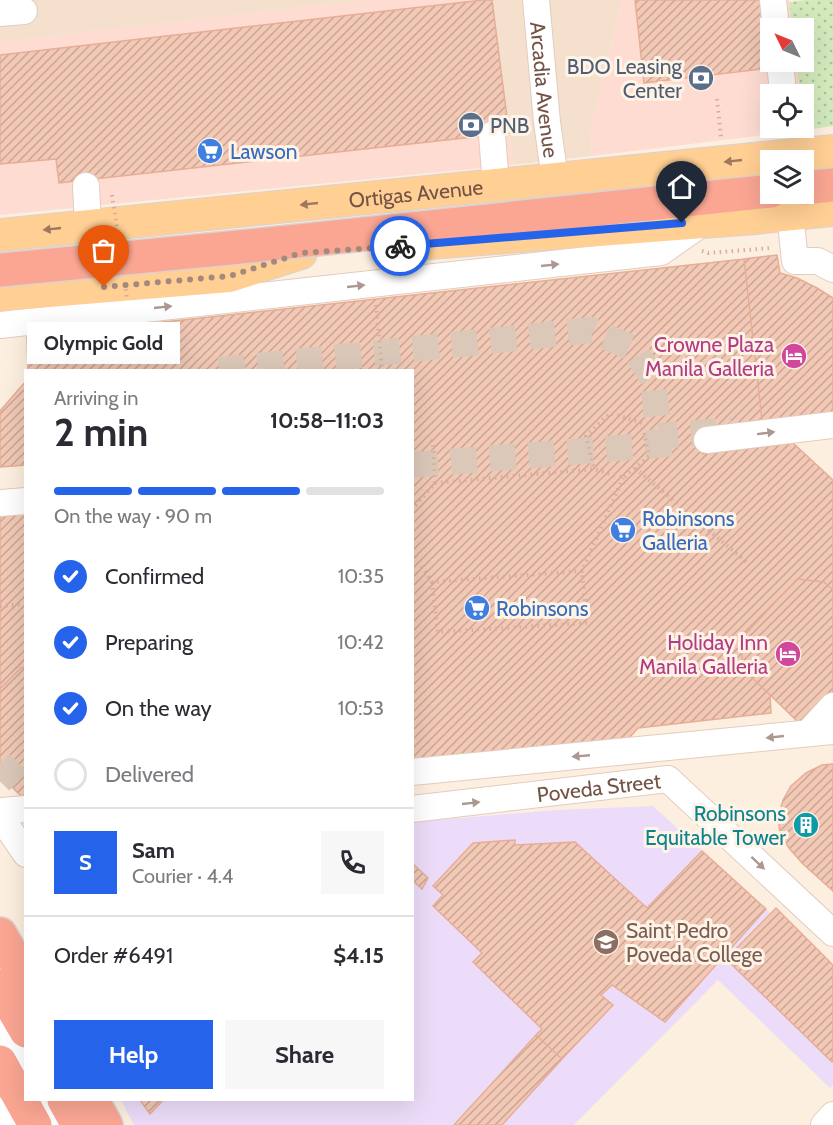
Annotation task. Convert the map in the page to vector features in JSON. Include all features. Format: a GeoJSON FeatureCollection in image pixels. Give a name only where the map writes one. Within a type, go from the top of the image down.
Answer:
{"type":"FeatureCollection","features":[{"type":"Feature","properties":{"kind":"highway"},"geometry":{"type":"LineString","coordinates":[[814,190],[833,185]]}},
{"type":"Feature","properties":{"kind":"highway"},"geometry":{"type":"LineString","coordinates":[[0,270],[647,204],[760,199]]}},
{"type":"Feature","properties":{"kind":"highway"},"geometry":{"type":"LineString","coordinates":[[12,942],[24,974]]}},
{"type":"Feature","properties":{"kind":"highway"},"geometry":{"type":"LineString","coordinates":[[0,986],[24,1028]]}},
{"type":"Feature","properties":{"kind":"highway"},"geometry":{"type":"LineString","coordinates":[[0,1062],[35,1125]]}},
{"type":"Feature","properties":{"kind":"highway"},"geometry":{"type":"LineString","coordinates":[[65,1101],[78,1125]]}},
{"type":"Feature","properties":{"kind":"highway"},"geometry":{"type":"LineString","coordinates":[[93,1101],[106,1125]]}},
{"type":"Feature","properties":{"kind":"main road","name":"Ortigas Avenue"},"geometry":{"type":"LineString","coordinates":[[0,235],[833,151]]}},
{"type":"Feature","properties":{"kind":"main road"},"geometry":{"type":"LineString","coordinates":[[0,284],[301,253],[705,221],[766,204]]}},
{"type":"Feature","properties":{"kind":"main road"},"geometry":{"type":"LineString","coordinates":[[810,204],[833,210]]}},
{"type":"Feature","properties":{"kind":"main road"},"geometry":{"type":"LineString","coordinates":[[0,295],[230,276],[301,253]]}},
{"type":"Feature","properties":{"kind":"street","name":"Arcadia Avenue"},"geometry":{"type":"LineString","coordinates":[[536,0],[547,122],[555,179]]}},
{"type":"Feature","properties":{"kind":"street"},"geometry":{"type":"LineString","coordinates":[[773,0],[775,18]]}},
{"type":"Feature","properties":{"kind":"street"},"geometry":{"type":"LineString","coordinates":[[492,135],[496,185]]}},
{"type":"Feature","properties":{"kind":"street"},"geometry":{"type":"LineString","coordinates":[[86,186],[88,226]]}},
{"type":"Feature","properties":{"kind":"street"},"geometry":{"type":"LineString","coordinates":[[789,204],[795,261],[818,261],[833,269]]}},
{"type":"Feature","properties":{"kind":"street"},"geometry":{"type":"LineString","coordinates":[[0,325],[373,284],[668,248],[705,221]]}},
{"type":"Feature","properties":{"kind":"street"},"geometry":{"type":"LineString","coordinates":[[0,276],[203,257],[218,262]]}},
{"type":"Feature","properties":{"kind":"street"},"geometry":{"type":"LineString","coordinates":[[708,440],[833,425]]}},
{"type":"Feature","properties":{"kind":"street"},"geometry":{"type":"LineString","coordinates":[[0,503],[24,501]]}},
{"type":"Feature","properties":{"kind":"street"},"geometry":{"type":"LineString","coordinates":[[414,772],[661,748],[827,726]]}},
{"type":"Feature","properties":{"kind":"street"},"geometry":{"type":"LineString","coordinates":[[661,748],[668,779]]}},
{"type":"Feature","properties":{"kind":"street","name":"Poveda Street"},"geometry":{"type":"LineString","coordinates":[[414,809],[668,779],[833,933]]}},
{"type":"Feature","properties":{"kind":"street"},"geometry":{"type":"LineString","coordinates":[[24,809],[0,813],[24,851]]}},
{"type":"Feature","properties":{"kind":"street"},"geometry":{"type":"LineString","coordinates":[[0,1022],[24,1064]]}},
{"type":"Feature","properties":{"kind":"street"},"geometry":{"type":"LineString","coordinates":[[44,1101],[58,1125]]}},
{"type":"Feature","properties":{"kind":"street"},"geometry":{"type":"LineString","coordinates":[[0,1111],[8,1125]]}},
{"type":"Feature","properties":{"kind":"street"},"geometry":{"type":"LineString","coordinates":[[824,1125],[833,1115]]}},
{"type":"Feature","properties":{"kind":"path"},"geometry":{"type":"LineString","coordinates":[[717,99],[721,142]]}},
{"type":"Feature","properties":{"kind":"path"},"geometry":{"type":"LineString","coordinates":[[668,248],[708,253],[794,247]]}},
{"type":"Feature","properties":{"kind":"path"},"geometry":{"type":"LineString","coordinates":[[373,284],[382,369]]}},
{"type":"Feature","properties":{"kind":"path"},"geometry":{"type":"LineString","coordinates":[[414,554],[432,582],[438,632],[587,622],[582,571],[622,478],[649,456],[642,423],[610,413],[586,436],[594,469]]}},
{"type":"Feature","properties":{"kind":"path"},"geometry":{"type":"LineString","coordinates":[[414,426],[433,443],[435,483]]}},
{"type":"Feature","properties":{"kind":"path"},"geometry":{"type":"LineString","coordinates":[[635,468],[750,565]]}},
{"type":"Feature","properties":{"kind":"path"},"geometry":{"type":"LineString","coordinates":[[414,507],[435,483],[594,469],[622,478]]}},
{"type":"Feature","properties":{"kind":"path"},"geometry":{"type":"LineString","coordinates":[[432,582],[582,571]]}},
{"type":"Feature","properties":{"kind":"path"},"geometry":{"type":"LineString","coordinates":[[0,606],[24,604]]}},
{"type":"Feature","properties":{"kind":"shaded area"},"geometry":{"type":"Polygon","coordinates":[[[0,0],[364,0],[0,42],[0,0]]]}},
{"type":"Feature","properties":{"kind":"shaded area"},"geometry":{"type":"Polygon","coordinates":[[[364,0],[492,0],[513,165],[0,215],[0,42],[364,0]]]}},
{"type":"Feature","properties":{"kind":"shaded area"},"geometry":{"type":"Polygon","coordinates":[[[492,0],[622,0],[590,132],[592,156],[513,165],[492,0]]]}},
{"type":"Feature","properties":{"kind":"shaded area","name":"BDO Leasing Center"},"geometry":{"type":"Polygon","coordinates":[[[622,0],[789,0],[791,18],[760,18],[760,72],[797,72],[799,84],[760,84],[760,135],[592,156],[590,132],[622,0]]]}},
{"type":"Feature","properties":{"kind":"shaded area","name":"Saint Pedro Poveda College"},"geometry":{"type":"Polygon","coordinates":[[[653,806],[766,909],[833,975],[833,1085],[830,1088],[718,980],[574,1125],[134,1125],[122,1101],[414,1101],[414,822],[556,810],[653,806]]]}},
{"type":"Feature","properties":{"kind":"green space"},"geometry":{"type":"Polygon","coordinates":[[[833,0],[833,126],[814,129],[814,84],[799,84],[797,72],[814,72],[814,18],[791,18],[789,2],[833,0]]]}},
{"type":"Feature","properties":{"kind":"building"},"geometry":{"type":"Polygon","coordinates":[[[492,0],[509,133],[59,183],[56,159],[0,164],[0,55],[492,0]]]}},
{"type":"Feature","properties":{"kind":"building"},"geometry":{"type":"Polygon","coordinates":[[[635,0],[763,0],[765,18],[760,18],[760,69],[644,83],[635,0]]]}},
{"type":"Feature","properties":{"kind":"building","name":"Crowne Plaza Manila Galleria"},"geometry":{"type":"Polygon","coordinates":[[[777,255],[780,273],[797,278],[833,298],[833,413],[762,420],[744,259],[777,255]]]}},
{"type":"Feature","properties":{"kind":"building","name":"Robinsons Galleria"},"geometry":{"type":"Polygon","coordinates":[[[744,259],[762,420],[698,429],[703,454],[793,443],[833,480],[833,590],[824,582],[797,579],[741,639],[743,669],[770,695],[771,713],[638,728],[628,739],[414,760],[414,369],[28,369],[27,337],[744,259]]]}},
{"type":"Feature","properties":{"kind":"building"},"geometry":{"type":"Polygon","coordinates":[[[24,383],[24,465],[0,467],[0,411],[24,383]]]}},
{"type":"Feature","properties":{"kind":"building"},"geometry":{"type":"Polygon","coordinates":[[[24,512],[24,667],[0,689],[0,518],[3,514],[24,512]]]}},
{"type":"Feature","properties":{"kind":"building","name":"Holiday Inn Manila Galleria"},"geometry":{"type":"Polygon","coordinates":[[[797,579],[824,582],[833,590],[833,717],[799,723],[743,669],[741,639],[797,579]]]}},
{"type":"Feature","properties":{"kind":"building"},"geometry":{"type":"Polygon","coordinates":[[[24,667],[24,799],[0,775],[0,689],[24,667]]]}},
{"type":"Feature","properties":{"kind":"building","name":"Robinsons Equitable Tower"},"geometry":{"type":"Polygon","coordinates":[[[833,764],[833,891],[789,848],[780,833],[778,818],[783,800],[791,786],[806,773],[822,765],[833,764]]]}},
{"type":"Feature","properties":{"kind":"building"},"geometry":{"type":"Polygon","coordinates":[[[515,840],[515,845],[575,842],[647,908],[702,851],[766,909],[665,1022],[612,985],[601,995],[613,1005],[562,1059],[536,1035],[542,1029],[473,962],[482,953],[433,906],[443,895],[433,886],[473,843],[515,840]]]}},
{"type":"Feature","properties":{"kind":"building"},"geometry":{"type":"Polygon","coordinates":[[[414,865],[428,878],[422,889],[414,882],[414,865]]]}},
{"type":"Feature","properties":{"kind":"building"},"geometry":{"type":"Polygon","coordinates":[[[776,908],[833,965],[832,1062],[726,959],[776,908]]]}},
{"type":"Feature","properties":{"kind":"building"},"geometry":{"type":"Polygon","coordinates":[[[536,1035],[562,1059],[502,1125],[454,1125],[536,1035]]]}},
{"type":"Feature","properties":{"kind":"building"},"geometry":{"type":"Polygon","coordinates":[[[141,1101],[162,1101],[150,1114],[141,1101]]]}},
{"type":"Feature","properties":{"kind":"tunnel"},"geometry":{"type":"LineString","coordinates":[[228,369],[591,330],[634,349],[653,379],[659,436],[732,430]]}},
{"type":"Feature","properties":{"kind":"tunnel"},"geometry":{"type":"LineString","coordinates":[[414,465],[678,443]]}},
{"type":"Feature","properties":{"kind":"tunnel"},"geometry":{"type":"LineString","coordinates":[[0,763],[24,787]]}},
{"type":"Feature","properties":{"kind":"way so far"},"geometry":{"type":"LineString","coordinates":[[104,287],[230,276],[301,253],[400,246]]}},
{"type":"Feature","properties":{"kind":"place","name":"BDO Leasing Center"},"geometry":{"type":"Point","coordinates":[701,78]}},
{"type":"Feature","properties":{"kind":"place","name":"PNB"},"geometry":{"type":"Point","coordinates":[471,125]}},
{"type":"Feature","properties":{"kind":"place","name":"Lawson"},"geometry":{"type":"Point","coordinates":[210,151]}},
{"type":"Feature","properties":{"kind":"place","name":"Olympic Gold"},"geometry":{"type":"Point","coordinates":[104,287]}},
{"type":"Feature","properties":{"kind":"place","name":"Crowne Plaza Manila Galleria"},"geometry":{"type":"Point","coordinates":[794,356]}},
{"type":"Feature","properties":{"kind":"place","name":"Robinsons Galleria"},"geometry":{"type":"Point","coordinates":[623,530]}},
{"type":"Feature","properties":{"kind":"place","name":"Robinsons"},"geometry":{"type":"Point","coordinates":[477,608]}},
{"type":"Feature","properties":{"kind":"place","name":"Holiday Inn Manila Galleria"},"geometry":{"type":"Point","coordinates":[788,654]}},
{"type":"Feature","properties":{"kind":"place","name":"Robinsons Equitable Tower"},"geometry":{"type":"Point","coordinates":[806,825]}},
{"type":"Feature","properties":{"kind":"place","name":"Saint Pedro Poveda College"},"geometry":{"type":"Point","coordinates":[606,942]}},
{"type":"Feature","properties":{"kind":"route"},"geometry":{"type":"LineString","coordinates":[[400,246],[682,223]]}}]}
